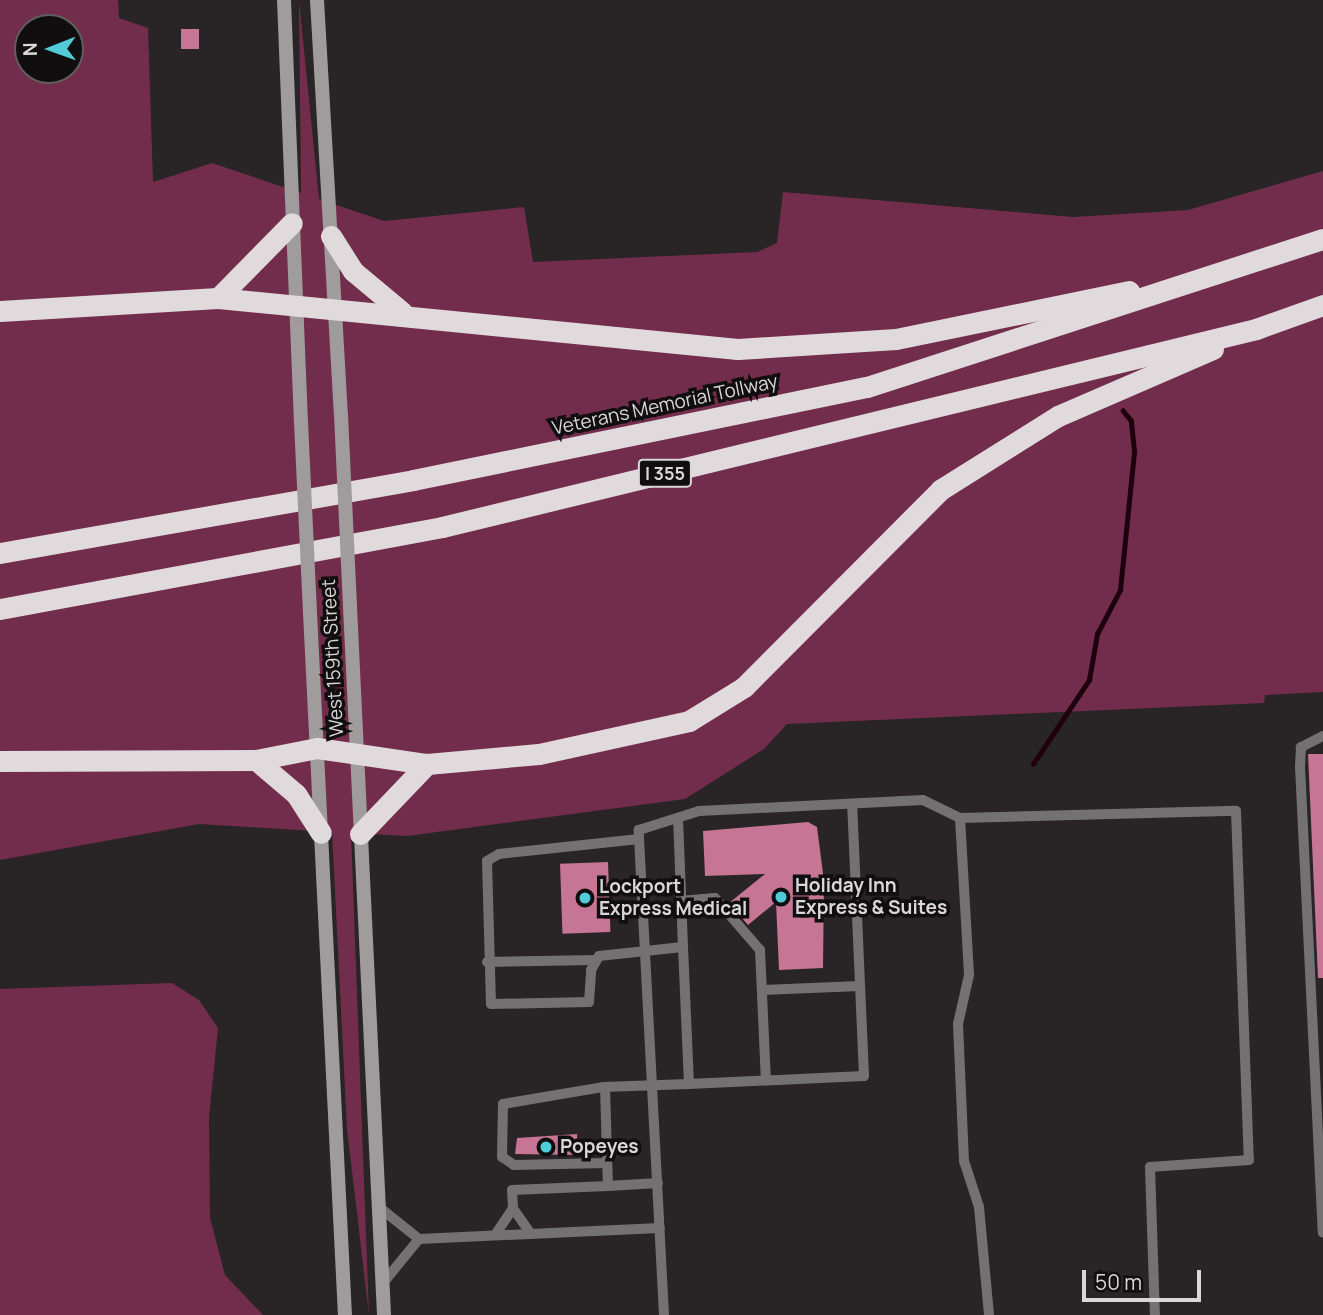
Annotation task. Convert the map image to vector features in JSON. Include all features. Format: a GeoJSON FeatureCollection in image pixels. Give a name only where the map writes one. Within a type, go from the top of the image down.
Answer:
{"type":"FeatureCollection","features":[{"type":"Feature","properties":{"kind":"highway"},"geometry":{"type":"LineString","coordinates":[[218,298],[292,223]]}},
{"type":"Feature","properties":{"kind":"highway"},"geometry":{"type":"LineString","coordinates":[[331,236],[353,271],[402,312]]}},
{"type":"Feature","properties":{"kind":"highway","name":"Veterans Memorial Tollway"},"geometry":{"type":"LineString","coordinates":[[0,553],[413,480],[867,387],[1241,268],[1323,239]]}},
{"type":"Feature","properties":{"kind":"highway"},"geometry":{"type":"LineString","coordinates":[[0,311],[218,298],[296,304],[335,314],[402,312],[738,349],[896,339],[1241,268]]}},
{"type":"Feature","properties":{"kind":"highway","name":"I 355"},"geometry":{"type":"LineString","coordinates":[[0,609],[442,527],[1289,317],[1323,304]]}},
{"type":"Feature","properties":{"kind":"highway"},"geometry":{"type":"LineString","coordinates":[[0,761],[256,760],[317,748],[427,764],[578,750],[689,721],[744,687],[940,490],[1058,416],[1289,317]]}},
{"type":"Feature","properties":{"kind":"highway"},"geometry":{"type":"LineString","coordinates":[[256,760],[296,794],[321,833]]}},
{"type":"Feature","properties":{"kind":"highway"},"geometry":{"type":"LineString","coordinates":[[360,834],[427,764]]}},
{"type":"Feature","properties":{"kind":"main road","name":"West 159th Street"},"geometry":{"type":"LineString","coordinates":[[284,0],[301,422],[345,1315]]}},
{"type":"Feature","properties":{"kind":"main road","name":"West 159th Street"},"geometry":{"type":"LineString","coordinates":[[317,0],[341,415],[384,1315]]}},
{"type":"Feature","properties":{"kind":"lane"},"geometry":{"type":"LineString","coordinates":[[1323,736],[1301,747],[1300,767],[1323,1232]]}},
{"type":"Feature","properties":{"kind":"lane"},"geometry":{"type":"LineString","coordinates":[[664,1315],[639,830],[699,811],[923,800],[960,818],[1236,811],[1250,1160],[1150,1167],[1155,1315]]}},
{"type":"Feature","properties":{"kind":"lane"},"geometry":{"type":"LineString","coordinates":[[607,1163],[514,1165],[502,1157],[499,1118],[503,1104],[513,1099],[586,1095],[605,1087],[863,1076],[852,804]]}},
{"type":"Feature","properties":{"kind":"lane"},"geometry":{"type":"LineString","coordinates":[[678,818],[689,1084]]}},
{"type":"Feature","properties":{"kind":"lane"},"geometry":{"type":"LineString","coordinates":[[960,818],[969,975],[958,1024],[964,1161],[979,1207],[989,1315]]}},
{"type":"Feature","properties":{"kind":"lane"},"geometry":{"type":"LineString","coordinates":[[596,960],[589,1002],[500,1007],[488,998],[487,861],[499,854],[639,839]]}},
{"type":"Feature","properties":{"kind":"lane"},"geometry":{"type":"LineString","coordinates":[[681,901],[715,898],[760,950],[766,1080]]}},
{"type":"Feature","properties":{"kind":"lane"},"geometry":{"type":"LineString","coordinates":[[487,962],[596,960],[605,953],[683,947]]}},
{"type":"Feature","properties":{"kind":"lane"},"geometry":{"type":"LineString","coordinates":[[762,990],[860,986]]}},
{"type":"Feature","properties":{"kind":"lane"},"geometry":{"type":"LineString","coordinates":[[605,1087],[608,1186]]}},
{"type":"Feature","properties":{"kind":"lane"},"geometry":{"type":"LineString","coordinates":[[531,1234],[513,1208],[512,1190],[658,1183]]}},
{"type":"Feature","properties":{"kind":"lane"},"geometry":{"type":"LineString","coordinates":[[379,1207],[419,1239],[660,1228]]}},
{"type":"Feature","properties":{"kind":"lane"},"geometry":{"type":"LineString","coordinates":[[495,1236],[513,1208]]}},
{"type":"Feature","properties":{"kind":"lane"},"geometry":{"type":"LineString","coordinates":[[383,1283],[419,1239]]}},
{"type":"Feature","properties":{"kind":"shaded area"},"geometry":{"type":"Polygon","coordinates":[[[0,0],[118,0],[119,18],[148,28],[153,182],[212,163],[301,193],[299,0],[319,199],[384,221],[524,207],[533,262],[757,252],[777,243],[783,192],[1073,217],[1188,210],[1323,171],[1323,692],[1265,695],[1264,703],[787,724],[764,749],[685,799],[407,836],[351,833],[369,1315],[347,1129],[332,832],[199,824],[0,860],[0,0]]]}},
{"type":"Feature","properties":{"kind":"shaded area"},"geometry":{"type":"Polygon","coordinates":[[[172,983],[199,1000],[218,1028],[209,1117],[210,1218],[225,1275],[263,1315],[0,1315],[0,989],[172,983]]]}},
{"type":"Feature","properties":{"kind":"building"},"geometry":{"type":"Polygon","coordinates":[[[181,29],[199,29],[199,49],[181,49],[181,29]]]}},
{"type":"Feature","properties":{"kind":"building"},"geometry":{"type":"Polygon","coordinates":[[[1308,754],[1323,754],[1323,978],[1318,978],[1308,754]]]}},
{"type":"Feature","properties":{"kind":"building","name":"Holiday Inn Express & Suites"},"geometry":{"type":"Polygon","coordinates":[[[808,822],[817,827],[824,881],[823,968],[779,970],[776,902],[748,925],[729,903],[765,874],[705,876],[703,831],[808,822]]]}},
{"type":"Feature","properties":{"kind":"building","name":"Lockport Express Medical"},"geometry":{"type":"Polygon","coordinates":[[[608,862],[610,932],[562,934],[560,864],[608,862]]]}},
{"type":"Feature","properties":{"kind":"building","name":"Popeyes"},"geometry":{"type":"Polygon","coordinates":[[[577,1134],[578,1155],[515,1154],[517,1138],[577,1134]]]}},
{"type":"Feature","properties":{"kind":"waterway"},"geometry":{"type":"LineString","coordinates":[[1033,764],[1089,680],[1097,634],[1120,590],[1134,451],[1131,421],[1123,411]]}},
{"type":"Feature","properties":{"kind":"place","name":"Holiday Inn Express & Suites"},"geometry":{"type":"Point","coordinates":[781,897]}},
{"type":"Feature","properties":{"kind":"place","name":"Lockport Express Medical"},"geometry":{"type":"Point","coordinates":[585,898]}},
{"type":"Feature","properties":{"kind":"place","name":"Popeyes"},"geometry":{"type":"Point","coordinates":[546,1147]}}]}
